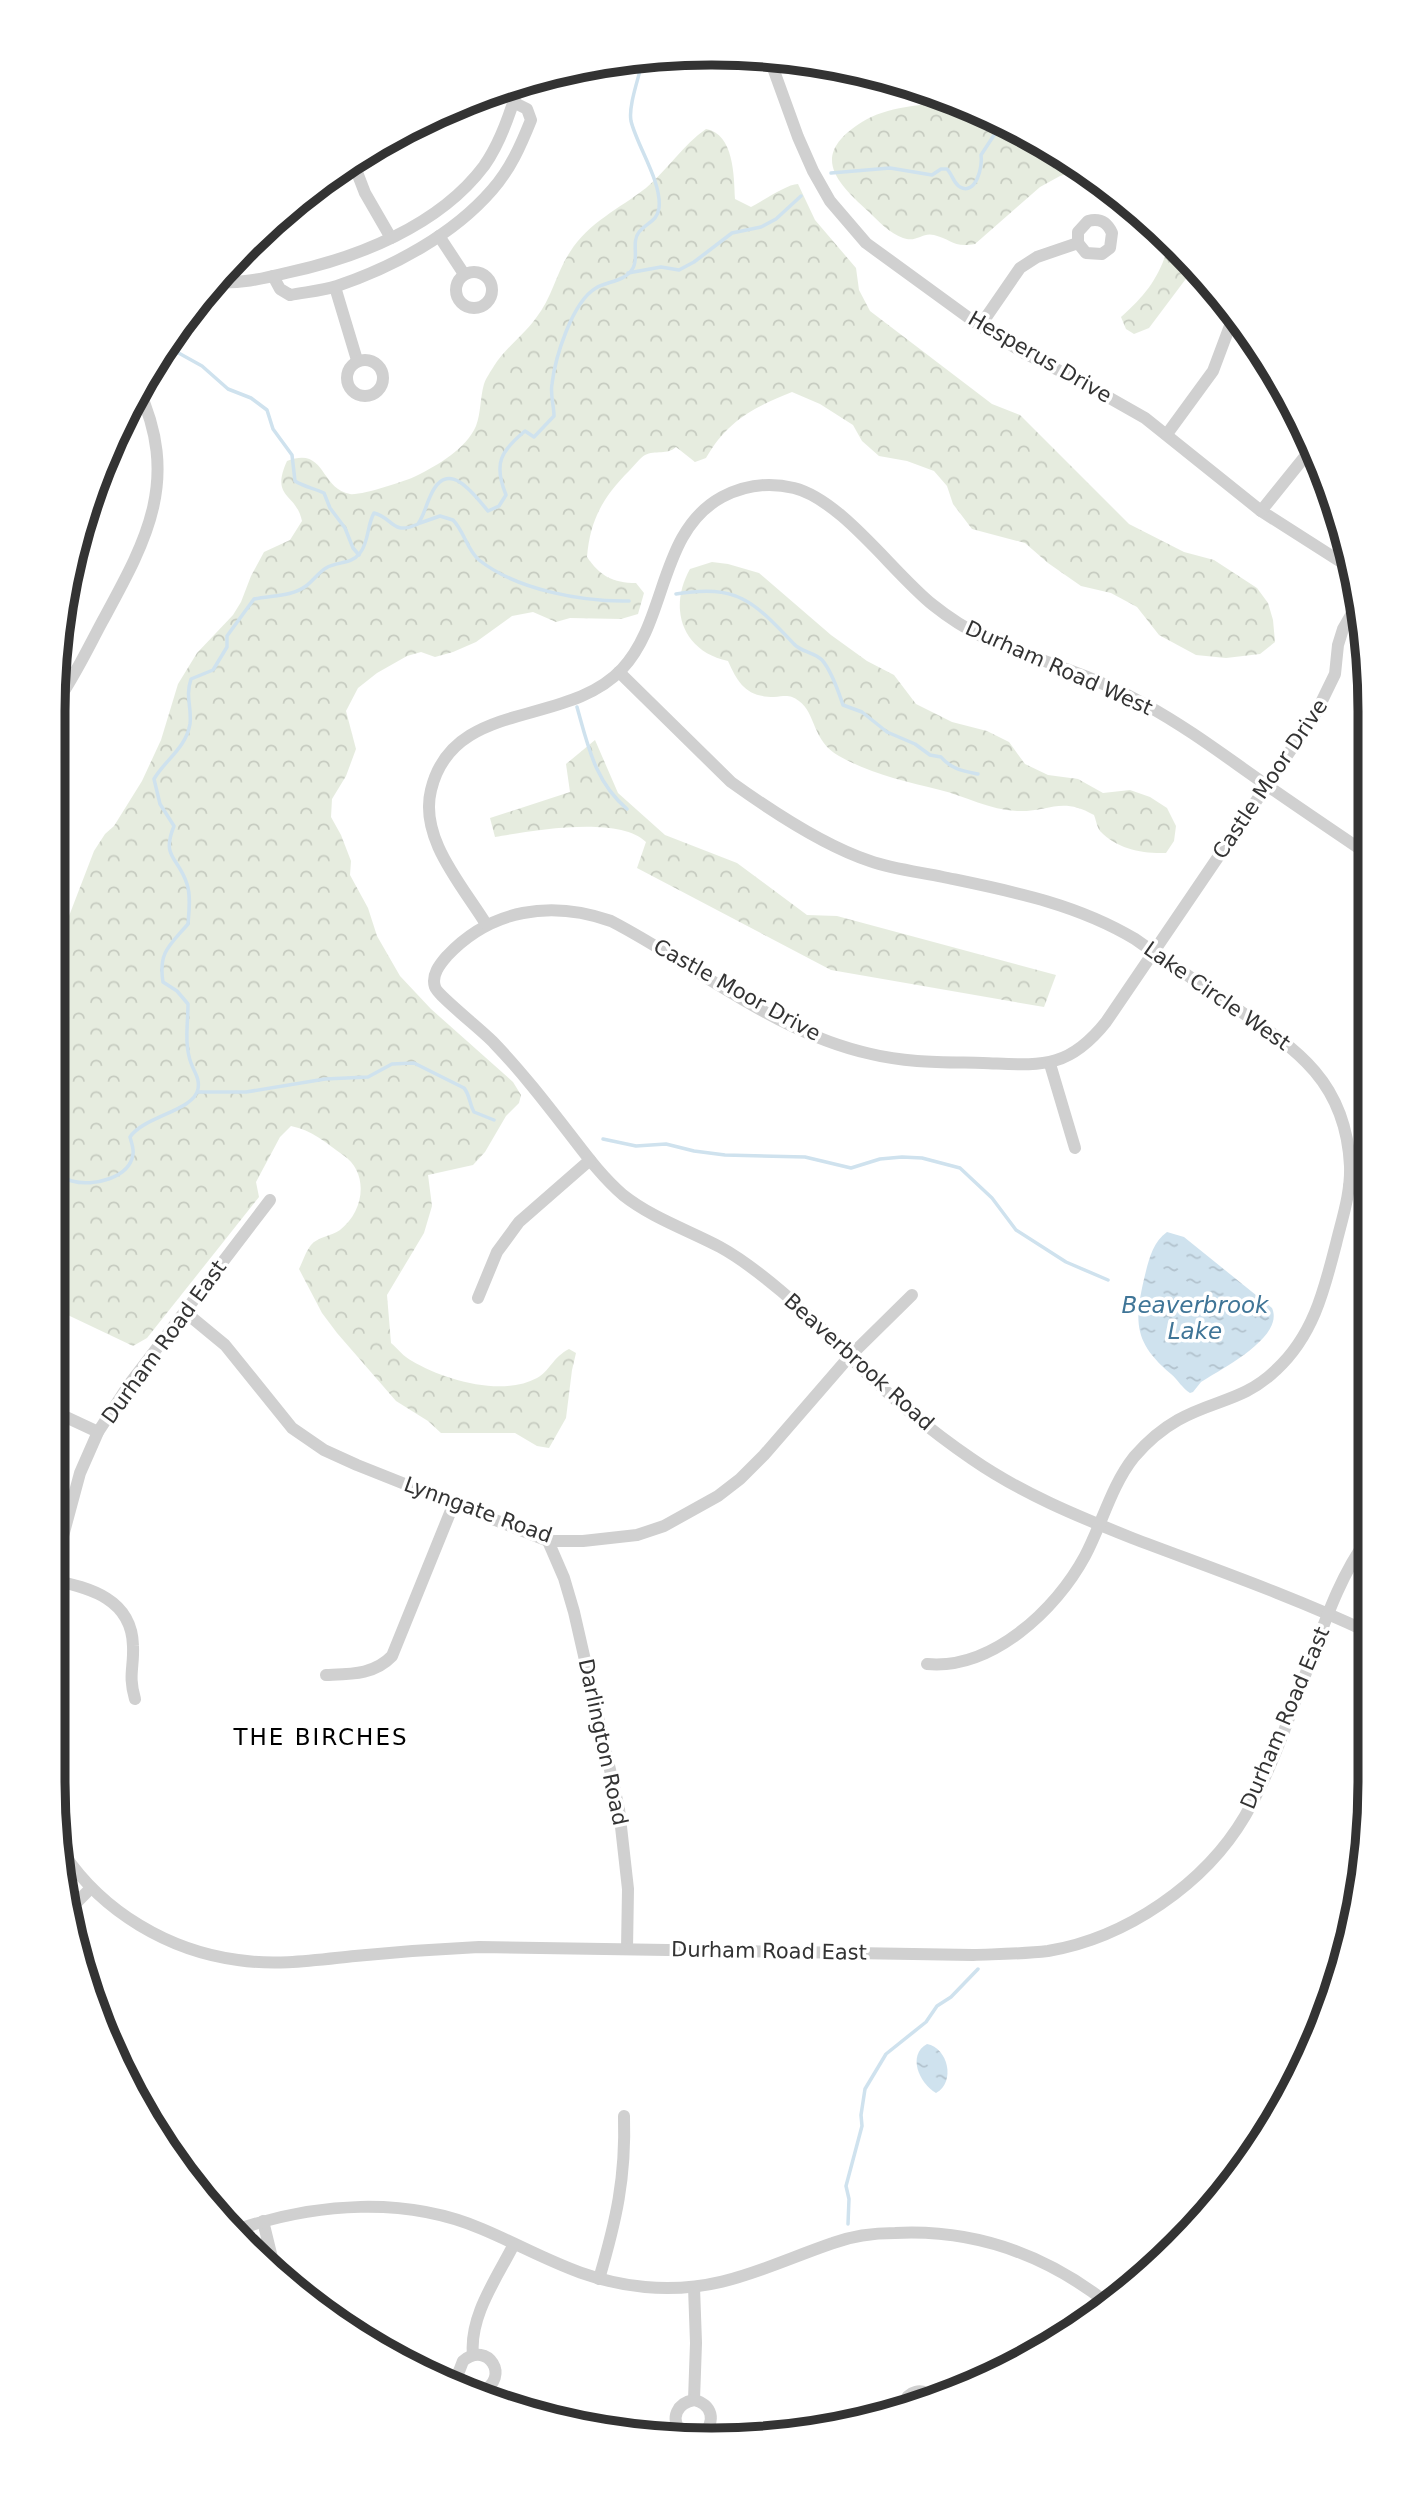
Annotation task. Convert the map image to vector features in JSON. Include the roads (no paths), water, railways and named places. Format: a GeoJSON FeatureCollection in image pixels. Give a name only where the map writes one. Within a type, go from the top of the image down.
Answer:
{"type":"FeatureCollection","features":[{"type":"Feature","properties":{"kind":"street","name":"Hesperus Drive"},"geometry":{"type":"LineString","coordinates":[[773,68],[806,156],[822,188],[866,243],[980,326],[1026,354],[1122,404],[1167,434],[1261,511],[1340,562]]}},
{"type":"Feature","properties":{"kind":"street"},"geometry":{"type":"LineString","coordinates":[[227,283],[272,276],[357,255],[391,238],[448,203],[475,177],[494,149],[515,96]]}},
{"type":"Feature","properties":{"kind":"street"},"geometry":{"type":"LineString","coordinates":[[272,276],[280,289],[290,296],[335,287],[402,258],[439,236],[492,190],[514,158],[531,120],[527,109],[513,102]]}},
{"type":"Feature","properties":{"kind":"street"},"geometry":{"type":"LineString","coordinates":[[357,171],[365,193],[391,238]]}},
{"type":"Feature","properties":{"kind":"street"},"geometry":{"type":"LineString","coordinates":[[439,236],[464,274]]}},
{"type":"Feature","properties":{"kind":"street"},"geometry":{"type":"LineString","coordinates":[[980,326],[1020,268],[1037,257],[1078,243]]}},
{"type":"Feature","properties":{"kind":"street"},"geometry":{"type":"LineString","coordinates":[[335,287],[357,360]]}},
{"type":"Feature","properties":{"kind":"street"},"geometry":{"type":"LineString","coordinates":[[1167,434],[1213,371],[1230,325]]}},
{"type":"Feature","properties":{"kind":"street"},"geometry":{"type":"LineString","coordinates":[[66,688],[126,578],[148,529],[157,487],[156,444],[143,402]]}},
{"type":"Feature","properties":{"kind":"street"},"geometry":{"type":"LineString","coordinates":[[1261,511],[1305,456]]}},
{"type":"Feature","properties":{"kind":"street","name":"Durham Road West"},"geometry":{"type":"LineString","coordinates":[[486,923],[442,855],[429,827],[430,791],[436,775],[455,746],[484,726],[567,703],[585,695],[619,672],[644,633],[679,543],[701,513],[716,500],[746,487],[778,485],[793,488],[831,506],[911,585],[972,632],[1008,649],[1090,678],[1147,705],[1195,734],[1358,848]]}},
{"type":"Feature","properties":{"kind":"street","name":"Castle Moor Drive"},"geometry":{"type":"LineString","coordinates":[[434,978],[441,962],[452,950],[486,923],[543,911],[567,909],[588,913],[637,935],[786,1022],[846,1048],[903,1060],[1026,1066],[1051,1064],[1069,1055],[1097,1033],[1316,713],[1335,674],[1338,645],[1351,615]]}},
{"type":"Feature","properties":{"kind":"street","name":"Lake Circle West"},"geometry":{"type":"LineString","coordinates":[[619,672],[731,782],[826,842],[873,862],[1044,899],[1110,923],[1282,1040],[1314,1069],[1336,1106],[1344,1126],[1350,1167],[1349,1186],[1320,1306],[1300,1345],[1276,1371],[1247,1392],[1179,1419],[1147,1443],[1124,1472],[1084,1558],[1048,1605],[1022,1630],[974,1658],[943,1665],[928,1664]]}},
{"type":"Feature","properties":{"kind":"street","name":"Beaverbrook Road"},"geometry":{"type":"LineString","coordinates":[[434,978],[440,996],[465,1014],[509,1058],[606,1179],[640,1207],[722,1248],[753,1269],[809,1315],[849,1357],[908,1411],[973,1460],[1033,1496],[1358,1628]]}},
{"type":"Feature","properties":{"kind":"street"},"geometry":{"type":"LineString","coordinates":[[1051,1064],[1075,1148]]}},
{"type":"Feature","properties":{"kind":"street"},"geometry":{"type":"LineString","coordinates":[[478,1298],[497,1252],[519,1222],[590,1160]]}},
{"type":"Feature","properties":{"kind":"street"},"geometry":{"type":"LineString","coordinates":[[1349,1186],[1358,1187]]}},
{"type":"Feature","properties":{"kind":"street","name":"Durham Road East"},"geometry":{"type":"LineString","coordinates":[[65,1529],[80,1473],[110,1410],[270,1200]]}},
{"type":"Feature","properties":{"kind":"street","name":"Lynngate Road"},"geometry":{"type":"LineString","coordinates":[[185,1312],[225,1345],[279,1415],[308,1440],[341,1459],[548,1541],[583,1541],[637,1535],[664,1526],[692,1512],[740,1479],[849,1357],[912,1295]]}},
{"type":"Feature","properties":{"kind":"street"},"geometry":{"type":"LineString","coordinates":[[65,1417],[98,1432]]}},
{"type":"Feature","properties":{"kind":"street"},"geometry":{"type":"LineString","coordinates":[[326,1675],[364,1673],[385,1663],[392,1656],[454,1503]]}},
{"type":"Feature","properties":{"kind":"street","name":"Darlington Road"},"geometry":{"type":"LineString","coordinates":[[548,1541],[564,1578],[574,1612],[619,1809],[628,1889],[627,1949]]}},
{"type":"Feature","properties":{"kind":"street"},"geometry":{"type":"LineString","coordinates":[[1328,1615],[1348,1568],[1358,1553]]}},
{"type":"Feature","properties":{"kind":"street"},"geometry":{"type":"LineString","coordinates":[[65,1583],[97,1591],[116,1605],[125,1617],[134,1643],[130,1683],[135,1699]]}},
{"type":"Feature","properties":{"kind":"street","name":"Durham Road East"},"geometry":{"type":"LineString","coordinates":[[70,1861],[91,1888],[138,1925],[163,1938],[212,1956],[239,1961],[271,1963],[479,1947],[1013,1954],[1049,1950],[1098,1936],[1149,1911],[1191,1879],[1229,1838],[1244,1817],[1277,1748],[1328,1615]]}},
{"type":"Feature","properties":{"kind":"street"},"geometry":{"type":"LineString","coordinates":[[76,1903],[91,1888]]}},
{"type":"Feature","properties":{"kind":"street"},"geometry":{"type":"LineString","coordinates":[[599,2279],[620,2200],[624,2165],[624,2116]]}},
{"type":"Feature","properties":{"kind":"street"},"geometry":{"type":"LineString","coordinates":[[244,2228],[291,2214],[342,2207],[399,2209],[457,2220],[578,2273],[646,2287],[694,2287],[741,2278],[834,2242],[879,2233],[921,2232],[965,2236],[1011,2249],[1061,2272],[1100,2298]]}},
{"type":"Feature","properties":{"kind":"street"},"geometry":{"type":"LineString","coordinates":[[263,2221],[271,2255]]}},
{"type":"Feature","properties":{"kind":"street"},"geometry":{"type":"LineString","coordinates":[[473,2355],[475,2325],[514,2244]]}},
{"type":"Feature","properties":{"kind":"street"},"geometry":{"type":"LineString","coordinates":[[694,2287],[694,2400]]}},
{"type":"Feature","properties":{"kind":"street"},"geometry":{"type":"LineString","coordinates":[[460,2377],[459,2367],[463,2361],[473,2355],[484,2356],[495,2368],[494,2382],[487,2388]]}},
{"type":"Feature","properties":{"kind":"street"},"geometry":{"type":"LineString","coordinates":[[906,2398],[916,2391],[924,2392]]}},
{"type":"Feature","properties":{"kind":"street"},"geometry":{"type":"LineString","coordinates":[[679,2427],[675,2420],[677,2410],[682,2404],[694,2400],[706,2405],[712,2415],[708,2428]]}},
{"type":"Feature","properties":{"kind":"water","name":"Beaverbrook Lake"},"geometry":{"type":"Polygon","coordinates":[[[1167,1232],[1184,1237],[1272,1308],[1274,1319],[1261,1341],[1236,1361],[1201,1382],[1190,1393],[1149,1352],[1143,1341],[1138,1318],[1148,1263],[1155,1246],[1167,1232]]]}},
{"type":"Feature","properties":{"kind":"water"},"geometry":{"type":"Polygon","coordinates":[[[927,2044],[940,2052],[947,2066],[946,2081],[936,2093],[925,2083],[918,2069],[918,2055],[927,2044]]]}},
{"type":"Feature","properties":{"kind":"waterway"},"geometry":{"type":"LineString","coordinates":[[65,1178],[90,1183],[118,1175],[130,1162],[133,1152],[130,1137],[146,1124],[188,1103],[195,1097],[198,1089],[188,1049],[188,1004],[177,991],[163,982],[164,956],[188,924],[189,899],[183,875],[170,851],[170,837],[174,826],[160,804],[154,779],[180,747],[188,732],[191,679],[213,670],[227,647],[227,636],[254,599],[294,592],[306,586],[326,568],[356,557],[363,549],[374,513],[397,527],[418,524],[434,489],[441,481],[448,479],[463,484],[488,511],[499,506],[506,495],[500,474],[505,452],[525,431],[534,437],[554,416],[551,392],[554,373],[566,332],[579,305],[596,288],[630,273],[635,264],[637,236],[658,213],[657,187],[631,121],[640,69]]}},
{"type":"Feature","properties":{"kind":"waterway"},"geometry":{"type":"LineString","coordinates":[[831,173],[890,168],[932,175],[941,169],[947,169],[958,186],[966,189],[974,184],[981,166],[981,155],[997,131]]}},
{"type":"Feature","properties":{"kind":"waterway"},"geometry":{"type":"LineString","coordinates":[[628,273],[661,267],[679,270],[732,233],[761,227],[776,219],[801,196]]}},
{"type":"Feature","properties":{"kind":"waterway"},"geometry":{"type":"LineString","coordinates":[[175,351],[202,366],[228,389],[251,398],[267,410],[273,429],[292,455],[295,481],[324,493],[330,508],[345,528],[353,548],[359,555]]}},
{"type":"Feature","properties":{"kind":"waterway"},"geometry":{"type":"LineString","coordinates":[[420,523],[440,516],[453,520],[479,560],[512,579],[571,596],[629,601]]}},
{"type":"Feature","properties":{"kind":"waterway"},"geometry":{"type":"LineString","coordinates":[[676,594],[715,592],[743,599],[767,617],[797,647],[822,660],[843,705],[862,712],[887,732],[915,744],[930,755],[941,757],[953,767],[978,774]]}},
{"type":"Feature","properties":{"kind":"waterway"},"geometry":{"type":"LineString","coordinates":[[577,707],[600,775],[627,809]]}},
{"type":"Feature","properties":{"kind":"waterway"},"geometry":{"type":"LineString","coordinates":[[198,1092],[246,1092],[325,1079],[368,1077],[392,1064],[414,1063],[464,1088],[474,1112],[494,1120]]}},
{"type":"Feature","properties":{"kind":"waterway"},"geometry":{"type":"LineString","coordinates":[[603,1139],[636,1146],[666,1144],[725,1155],[805,1157],[851,1168],[880,1159],[902,1157],[922,1158],[960,1168],[992,1198],[1016,1230],[1066,1262],[1108,1280]]}},
{"type":"Feature","properties":{"kind":"waterway"},"geometry":{"type":"LineString","coordinates":[[848,2224],[849,2199],[846,2186],[862,2126],[865,2089],[886,2054],[926,2022],[937,2006],[951,1997],[978,1969]]}},
{"type":"Feature","properties":{"kind":"district","name":"THE BIRCHES"},"geometry":{"type":"Point","coordinates":[321,1737]}}]}
